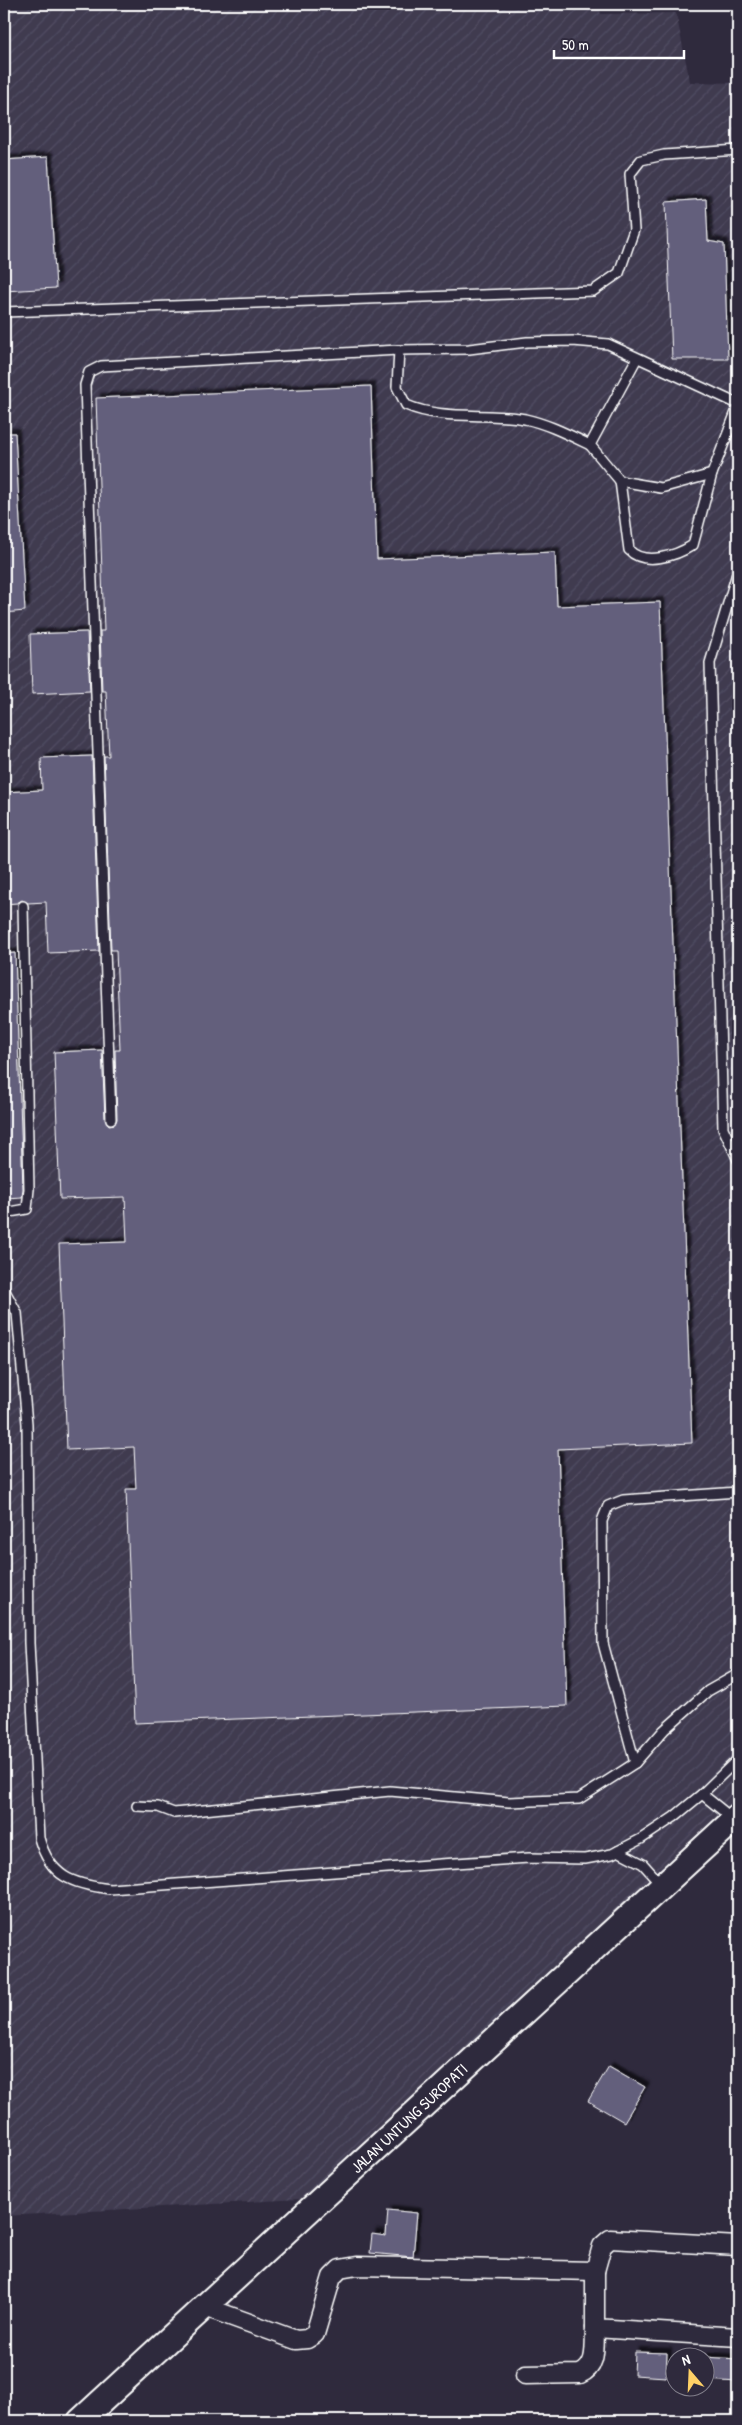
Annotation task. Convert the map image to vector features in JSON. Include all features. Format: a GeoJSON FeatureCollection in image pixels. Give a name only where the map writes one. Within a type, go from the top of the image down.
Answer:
{"type":"FeatureCollection","features":[{"type":"Feature","properties":{"kind":"main road","name":"JALAN UNTUNG SUROPATI"},"geometry":{"type":"LineString","coordinates":[[80,2421],[736,1818]]}},
{"type":"Feature","properties":{"kind":"street"},"geometry":{"type":"LineString","coordinates":[[525,2375],[580,2374],[588,2371],[592,2365],[595,2328],[595,2271],[602,2246],[610,2239],[738,2246]]}},
{"type":"Feature","properties":{"kind":"street"},"geometry":{"type":"LineString","coordinates":[[205,2308],[296,2340],[307,2339],[315,2334],[332,2277],[340,2269],[357,2266],[595,2271]]}},
{"type":"Feature","properties":{"kind":"street"},"geometry":{"type":"LineString","coordinates":[[595,2328],[738,2337]]}},
{"type":"Feature","properties":{"kind":"lane"},"geometry":{"type":"LineString","coordinates":[[4,312],[593,291],[619,273],[634,230],[630,174],[641,160],[664,155],[738,150]]}},
{"type":"Feature","properties":{"kind":"lane"},"geometry":{"type":"LineString","coordinates":[[112,1119],[85,385],[89,372],[102,366],[399,350],[469,349],[527,342],[573,341],[608,344],[738,405],[712,474],[693,546],[686,550],[648,560],[635,556],[629,550],[620,481],[590,445],[556,429],[525,420],[423,412],[406,405],[397,387],[399,350]]}},
{"type":"Feature","properties":{"kind":"lane"},"geometry":{"type":"LineString","coordinates":[[590,445],[637,358]]}},
{"type":"Feature","properties":{"kind":"lane"},"geometry":{"type":"LineString","coordinates":[[620,481],[661,488],[712,474]]}},
{"type":"Feature","properties":{"kind":"lane"},"geometry":{"type":"LineString","coordinates":[[738,570],[710,663],[723,1128],[738,1160]]}},
{"type":"Feature","properties":{"kind":"lane"},"geometry":{"type":"LineString","coordinates":[[4,1213],[27,1209],[29,1190],[23,906]]}},
{"type":"Feature","properties":{"kind":"lane"},"geometry":{"type":"LineString","coordinates":[[4,1288],[17,1313],[27,1424],[29,1643],[39,1838],[43,1852],[62,1876],[82,1885],[110,1889],[323,1871],[529,1858],[585,1859],[618,1851],[642,1839],[702,1794],[738,1759]]}},
{"type":"Feature","properties":{"kind":"lane"},"geometry":{"type":"LineString","coordinates":[[634,1764],[603,1643],[602,1521],[608,1506],[623,1500],[738,1492]]}},
{"type":"Feature","properties":{"kind":"lane"},"geometry":{"type":"LineString","coordinates":[[137,1806],[158,1807],[174,1813],[390,1791],[509,1802],[579,1799],[634,1764],[664,1730],[701,1698],[738,1674]]}},
{"type":"Feature","properties":{"kind":"lane"},"geometry":{"type":"LineString","coordinates":[[702,1794],[736,1818]]}},
{"type":"Feature","properties":{"kind":"lane"},"geometry":{"type":"LineString","coordinates":[[618,1851],[643,1864],[662,1885]]}},
{"type":"Feature","properties":{"kind":"shaded area"},"geometry":{"type":"Polygon","coordinates":[[[4,4],[598,4],[601,14],[676,13],[690,82],[738,83],[738,1813],[317,2198],[4,2216],[4,4]]]}},
{"type":"Feature","properties":{"kind":"building"},"geometry":{"type":"Polygon","coordinates":[[[48,157],[56,288],[4,291],[4,160],[48,157]]]}},
{"type":"Feature","properties":{"kind":"building"},"geometry":{"type":"Polygon","coordinates":[[[706,199],[708,241],[724,244],[728,359],[672,359],[666,202],[706,199]]]}},
{"type":"Feature","properties":{"kind":"building"},"geometry":{"type":"Polygon","coordinates":[[[371,386],[377,559],[555,552],[557,606],[660,602],[692,1443],[558,1449],[567,1706],[135,1723],[126,1489],[136,1489],[134,1447],[67,1450],[59,1244],[127,1242],[125,1197],[60,1199],[54,1052],[102,1050],[105,1119],[109,1125],[115,1124],[117,1119],[115,1050],[120,1050],[116,950],[111,950],[104,756],[109,756],[106,691],[102,691],[100,631],[104,631],[96,398],[371,386]]]}},
{"type":"Feature","properties":{"kind":"building"},"geometry":{"type":"Polygon","coordinates":[[[4,433],[15,433],[25,611],[4,613],[4,433]]]}},
{"type":"Feature","properties":{"kind":"building"},"geometry":{"type":"Polygon","coordinates":[[[87,632],[90,691],[32,694],[30,634],[87,632]]]}},
{"type":"Feature","properties":{"kind":"building"},"geometry":{"type":"Polygon","coordinates":[[[92,756],[99,951],[48,953],[46,902],[28,903],[22,900],[17,903],[4,904],[4,792],[42,790],[41,758],[92,756]]]}},
{"type":"Feature","properties":{"kind":"building"},"geometry":{"type":"Polygon","coordinates":[[[15,953],[23,1189],[22,1197],[4,1198],[4,954],[15,953]]]}},
{"type":"Feature","properties":{"kind":"building"},"geometry":{"type":"Polygon","coordinates":[[[609,2066],[645,2087],[624,2122],[588,2101],[609,2066]]]}},
{"type":"Feature","properties":{"kind":"building"},"geometry":{"type":"Polygon","coordinates":[[[388,2210],[417,2213],[413,2257],[370,2253],[372,2234],[386,2236],[388,2210]]]}},
{"type":"Feature","properties":{"kind":"building"},"geometry":{"type":"Polygon","coordinates":[[[635,2352],[664,2353],[664,2377],[634,2375],[635,2352]]]}},
{"type":"Feature","properties":{"kind":"building"},"geometry":{"type":"Polygon","coordinates":[[[714,2358],[738,2359],[738,2382],[714,2381],[714,2358]]]}}]}
